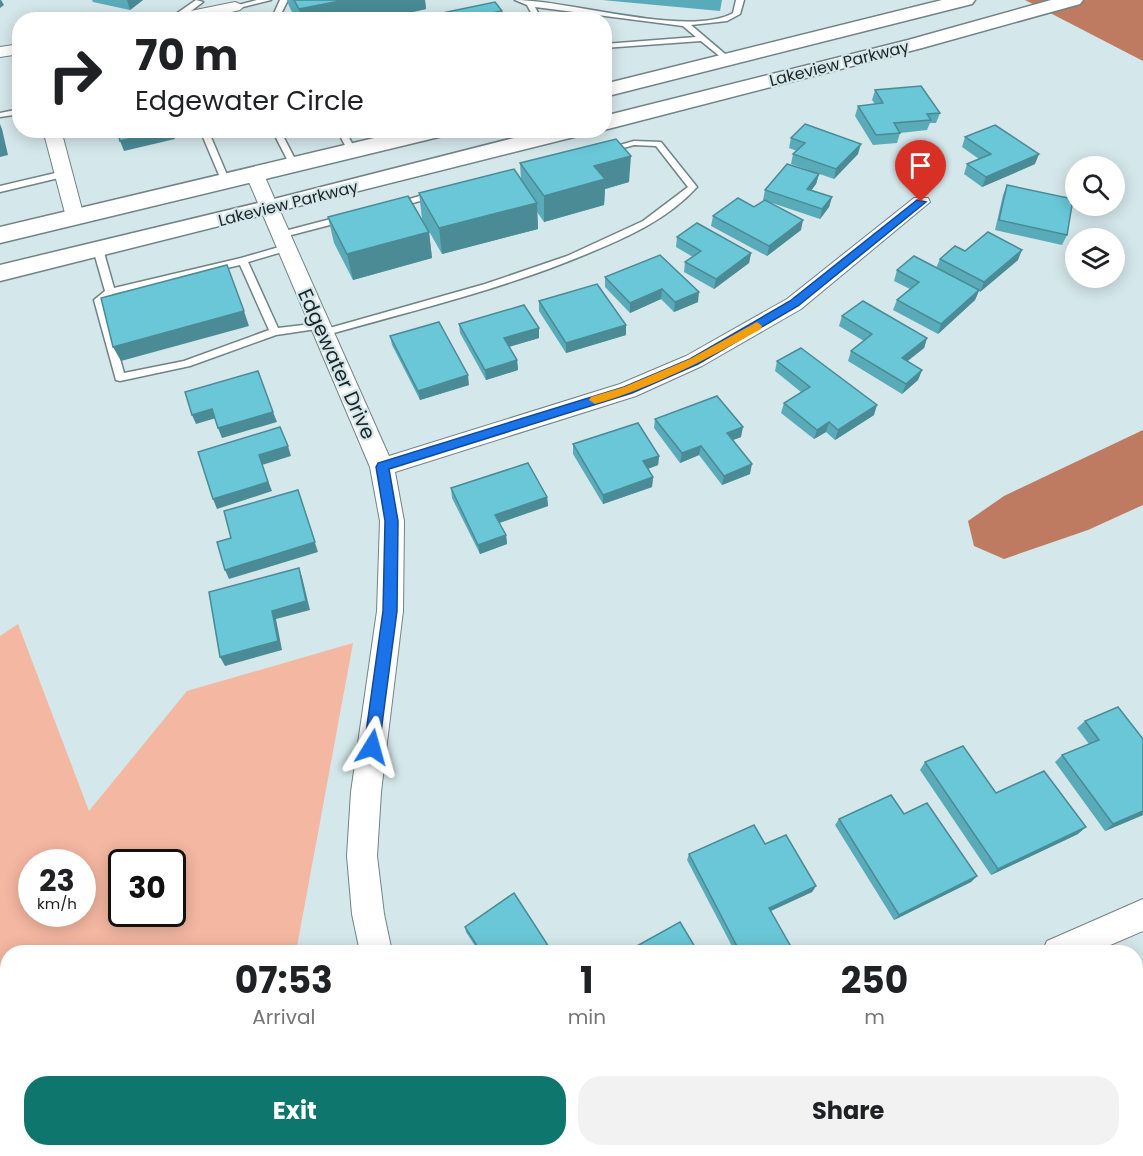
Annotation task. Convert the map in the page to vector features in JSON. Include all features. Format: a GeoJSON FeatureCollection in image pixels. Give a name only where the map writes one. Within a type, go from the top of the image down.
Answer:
{"type":"FeatureCollection","features":[{"type":"Feature","properties":{"kind":"main road","name":"Lakeview Parkway"},"geometry":{"type":"LineString","coordinates":[[612,89],[965,0]]}},
{"type":"Feature","properties":{"kind":"main road","name":"Lakeview Parkway"},"geometry":{"type":"LineString","coordinates":[[612,120],[904,47],[1073,0]]}},
{"type":"Feature","properties":{"kind":"main road"},"geometry":{"type":"LineString","coordinates":[[612,120],[696,94],[721,82],[729,71],[728,61]]}},
{"type":"Feature","properties":{"kind":"main road","name":"Lakeview Parkway"},"geometry":{"type":"LineString","coordinates":[[0,235],[406,138]]}},
{"type":"Feature","properties":{"kind":"main road","name":"Lakeview Parkway"},"geometry":{"type":"LineString","coordinates":[[0,273],[543,138]]}},
{"type":"Feature","properties":{"kind":"street"},"geometry":{"type":"LineString","coordinates":[[210,12],[235,7]]}},
{"type":"Feature","properties":{"kind":"street"},"geometry":{"type":"LineString","coordinates":[[54,138],[75,217]]}},
{"type":"Feature","properties":{"kind":"street","name":"Edgewater Drive"},"geometry":{"type":"LineString","coordinates":[[255,175],[382,467],[392,521],[390,611],[366,792],[362,856],[368,914],[375,945]]}},
{"type":"Feature","properties":{"kind":"street"},"geometry":{"type":"LineString","coordinates":[[382,467],[628,390],[694,361],[794,304],[921,202]]}},
{"type":"Feature","properties":{"kind":"street"},"geometry":{"type":"LineString","coordinates":[[1074,945],[1143,915]]}},
{"type":"Feature","properties":{"kind":"lane"},"geometry":{"type":"LineString","coordinates":[[235,7],[267,0]]}},
{"type":"Feature","properties":{"kind":"lane"},"geometry":{"type":"LineString","coordinates":[[519,0],[530,4],[592,12]]}},
{"type":"Feature","properties":{"kind":"lane"},"geometry":{"type":"LineString","coordinates":[[612,15],[685,24],[727,19],[736,14],[740,0]]}},
{"type":"Feature","properties":{"kind":"lane"},"geometry":{"type":"LineString","coordinates":[[184,12],[199,2]]}},
{"type":"Feature","properties":{"kind":"lane"},"geometry":{"type":"LineString","coordinates":[[530,4],[534,12]]}},
{"type":"Feature","properties":{"kind":"lane"},"geometry":{"type":"LineString","coordinates":[[685,24],[728,61]]}},
{"type":"Feature","properties":{"kind":"lane"},"geometry":{"type":"LineString","coordinates":[[612,45],[704,39]]}},
{"type":"Feature","properties":{"kind":"lane"},"geometry":{"type":"LineString","coordinates":[[207,138],[225,182]]}},
{"type":"Feature","properties":{"kind":"lane"},"geometry":{"type":"LineString","coordinates":[[280,138],[294,165]]}},
{"type":"Feature","properties":{"kind":"lane"},"geometry":{"type":"LineString","coordinates":[[345,138],[352,152]]}},
{"type":"Feature","properties":{"kind":"lane"},"geometry":{"type":"LineString","coordinates":[[360,214],[283,242],[243,261],[110,292],[99,300],[120,377],[186,364],[275,332],[321,330],[513,277],[590,249],[647,222],[693,187],[658,144],[634,143],[600,152]]}},
{"type":"Feature","properties":{"kind":"lane"},"geometry":{"type":"LineString","coordinates":[[0,189],[64,174]]}},
{"type":"Feature","properties":{"kind":"lane"},"geometry":{"type":"LineString","coordinates":[[383,208],[451,190]]}},
{"type":"Feature","properties":{"kind":"lane"},"geometry":{"type":"LineString","coordinates":[[98,249],[110,292]]}},
{"type":"Feature","properties":{"kind":"lane"},"geometry":{"type":"LineString","coordinates":[[243,261],[275,332]]}},
{"type":"Feature","properties":{"kind":"shaded area"},"geometry":{"type":"Polygon","coordinates":[[[1025,0],[1143,0],[1143,61],[1025,0]]]}},
{"type":"Feature","properties":{"kind":"shaded area"},"geometry":{"type":"Polygon","coordinates":[[[1143,430],[1143,505],[1088,530],[1004,559],[974,546],[968,521],[1004,496],[1143,430]]]}},
{"type":"Feature","properties":{"kind":"shaded area"},"geometry":{"type":"Polygon","coordinates":[[[18,624],[89,811],[187,691],[353,643],[297,945],[0,945],[0,636],[18,624]]]}},
{"type":"Feature","properties":{"kind":"building"},"geometry":{"type":"Polygon","coordinates":[[[294,0],[345,0],[299,9],[294,0]]]}},
{"type":"Feature","properties":{"kind":"building"},"geometry":{"type":"Polygon","coordinates":[[[495,2],[502,11],[497,12],[447,12],[495,2]]]}},
{"type":"Feature","properties":{"kind":"building"},"geometry":{"type":"Polygon","coordinates":[[[921,86],[940,113],[927,114],[931,120],[894,123],[900,133],[876,135],[858,106],[883,103],[875,90],[921,86]]]}},
{"type":"Feature","properties":{"kind":"building"},"geometry":{"type":"Polygon","coordinates":[[[805,124],[861,144],[836,169],[793,154],[805,143],[791,138],[805,124]]]}},
{"type":"Feature","properties":{"kind":"building"},"geometry":{"type":"Polygon","coordinates":[[[995,125],[1039,154],[986,177],[967,164],[991,154],[965,137],[995,125]]]}},
{"type":"Feature","properties":{"kind":"building"},"geometry":{"type":"Polygon","coordinates":[[[616,139],[631,156],[594,166],[605,179],[544,196],[520,163],[616,139]]]}},
{"type":"Feature","properties":{"kind":"building"},"geometry":{"type":"Polygon","coordinates":[[[787,164],[819,174],[807,189],[832,197],[822,209],[765,190],[787,164]]]}},
{"type":"Feature","properties":{"kind":"building"},"geometry":{"type":"Polygon","coordinates":[[[514,169],[537,203],[439,228],[419,193],[514,169]]]}},
{"type":"Feature","properties":{"kind":"building"},"geometry":{"type":"Polygon","coordinates":[[[1007,185],[1065,197],[1065,216],[1070,216],[1065,235],[999,220],[1007,185]]]}},
{"type":"Feature","properties":{"kind":"building"},"geometry":{"type":"Polygon","coordinates":[[[408,196],[429,232],[347,254],[328,217],[408,196]]]}},
{"type":"Feature","properties":{"kind":"building"},"geometry":{"type":"Polygon","coordinates":[[[738,198],[754,207],[765,200],[803,220],[769,246],[713,216],[738,198]]]}},
{"type":"Feature","properties":{"kind":"building"},"geometry":{"type":"Polygon","coordinates":[[[697,223],[751,253],[716,279],[685,262],[701,251],[677,237],[697,223]]]}},
{"type":"Feature","properties":{"kind":"building"},"geometry":{"type":"Polygon","coordinates":[[[988,232],[1022,250],[984,282],[940,259],[955,246],[965,251],[988,232]]]}},
{"type":"Feature","properties":{"kind":"building"},"geometry":{"type":"Polygon","coordinates":[[[660,255],[699,292],[675,302],[662,289],[630,303],[605,277],[660,255]]]}},
{"type":"Feature","properties":{"kind":"building"},"geometry":{"type":"Polygon","coordinates":[[[914,256],[979,290],[941,324],[897,300],[919,282],[897,270],[914,256]]]}},
{"type":"Feature","properties":{"kind":"building"},"geometry":{"type":"Polygon","coordinates":[[[227,265],[244,311],[113,347],[101,298],[227,265]]]}},
{"type":"Feature","properties":{"kind":"building"},"geometry":{"type":"Polygon","coordinates":[[[597,284],[626,325],[566,343],[539,301],[597,284]]]}},
{"type":"Feature","properties":{"kind":"building"},"geometry":{"type":"Polygon","coordinates":[[[863,301],[927,338],[902,358],[922,370],[906,384],[851,351],[872,334],[842,316],[863,301]]]}},
{"type":"Feature","properties":{"kind":"building"},"geometry":{"type":"Polygon","coordinates":[[[524,305],[539,328],[504,338],[517,360],[485,370],[459,324],[524,305]]]}},
{"type":"Feature","properties":{"kind":"building"},"geometry":{"type":"Polygon","coordinates":[[[439,322],[468,375],[418,391],[390,336],[439,322]]]}},
{"type":"Feature","properties":{"kind":"building"},"geometry":{"type":"Polygon","coordinates":[[[801,348],[877,405],[838,430],[829,422],[817,430],[784,403],[810,387],[777,361],[801,348]]]}},
{"type":"Feature","properties":{"kind":"building"},"geometry":{"type":"Polygon","coordinates":[[[258,371],[273,412],[218,428],[212,409],[192,415],[185,392],[258,371]]]}},
{"type":"Feature","properties":{"kind":"building"},"geometry":{"type":"Polygon","coordinates":[[[717,396],[743,427],[727,433],[752,464],[724,476],[701,446],[682,453],[655,419],[717,396]]]}},
{"type":"Feature","properties":{"kind":"building"},"geometry":{"type":"Polygon","coordinates":[[[638,423],[659,456],[643,461],[653,477],[603,495],[573,444],[638,423]]]}},
{"type":"Feature","properties":{"kind":"building"},"geometry":{"type":"Polygon","coordinates":[[[280,427],[288,446],[259,455],[268,482],[213,499],[198,452],[280,427]]]}},
{"type":"Feature","properties":{"kind":"building"},"geometry":{"type":"Polygon","coordinates":[[[528,463],[547,497],[495,515],[506,535],[478,545],[451,488],[528,463]]]}},
{"type":"Feature","properties":{"kind":"building"},"geometry":{"type":"Polygon","coordinates":[[[298,490],[315,542],[225,570],[217,542],[231,538],[224,511],[298,490]]]}},
{"type":"Feature","properties":{"kind":"building"},"geometry":{"type":"Polygon","coordinates":[[[299,568],[306,601],[272,611],[278,641],[220,657],[209,592],[299,568]]]}},
{"type":"Feature","properties":{"kind":"building"},"geometry":{"type":"Polygon","coordinates":[[[1118,707],[1143,739],[1143,811],[1113,824],[1062,755],[1099,740],[1085,721],[1118,707]]]}},
{"type":"Feature","properties":{"kind":"building"},"geometry":{"type":"Polygon","coordinates":[[[963,746],[996,793],[1044,771],[1086,827],[998,869],[925,762],[963,746]]]}},
{"type":"Feature","properties":{"kind":"building"},"geometry":{"type":"Polygon","coordinates":[[[891,795],[904,814],[927,803],[977,876],[899,915],[839,819],[891,795]]]}},
{"type":"Feature","properties":{"kind":"building"},"geometry":{"type":"Polygon","coordinates":[[[754,825],[765,844],[786,835],[816,886],[769,908],[790,945],[736,945],[689,854],[754,825]]]}},
{"type":"Feature","properties":{"kind":"building"},"geometry":{"type":"Polygon","coordinates":[[[514,893],[548,945],[477,945],[465,927],[514,893]]]}},
{"type":"Feature","properties":{"kind":"building"},"geometry":{"type":"Polygon","coordinates":[[[680,922],[694,945],[639,945],[680,922]]]}},
{"type":"Feature","properties":{"kind":"slow traffic"},"geometry":{"type":"LineString","coordinates":[[595,400],[628,390],[694,361],[757,326]]}},
{"type":"Feature","properties":{"kind":"route"},"geometry":{"type":"LineString","coordinates":[[372,747],[390,611],[392,521],[382,467],[628,390],[694,361],[794,304],[921,202]]}}]}
